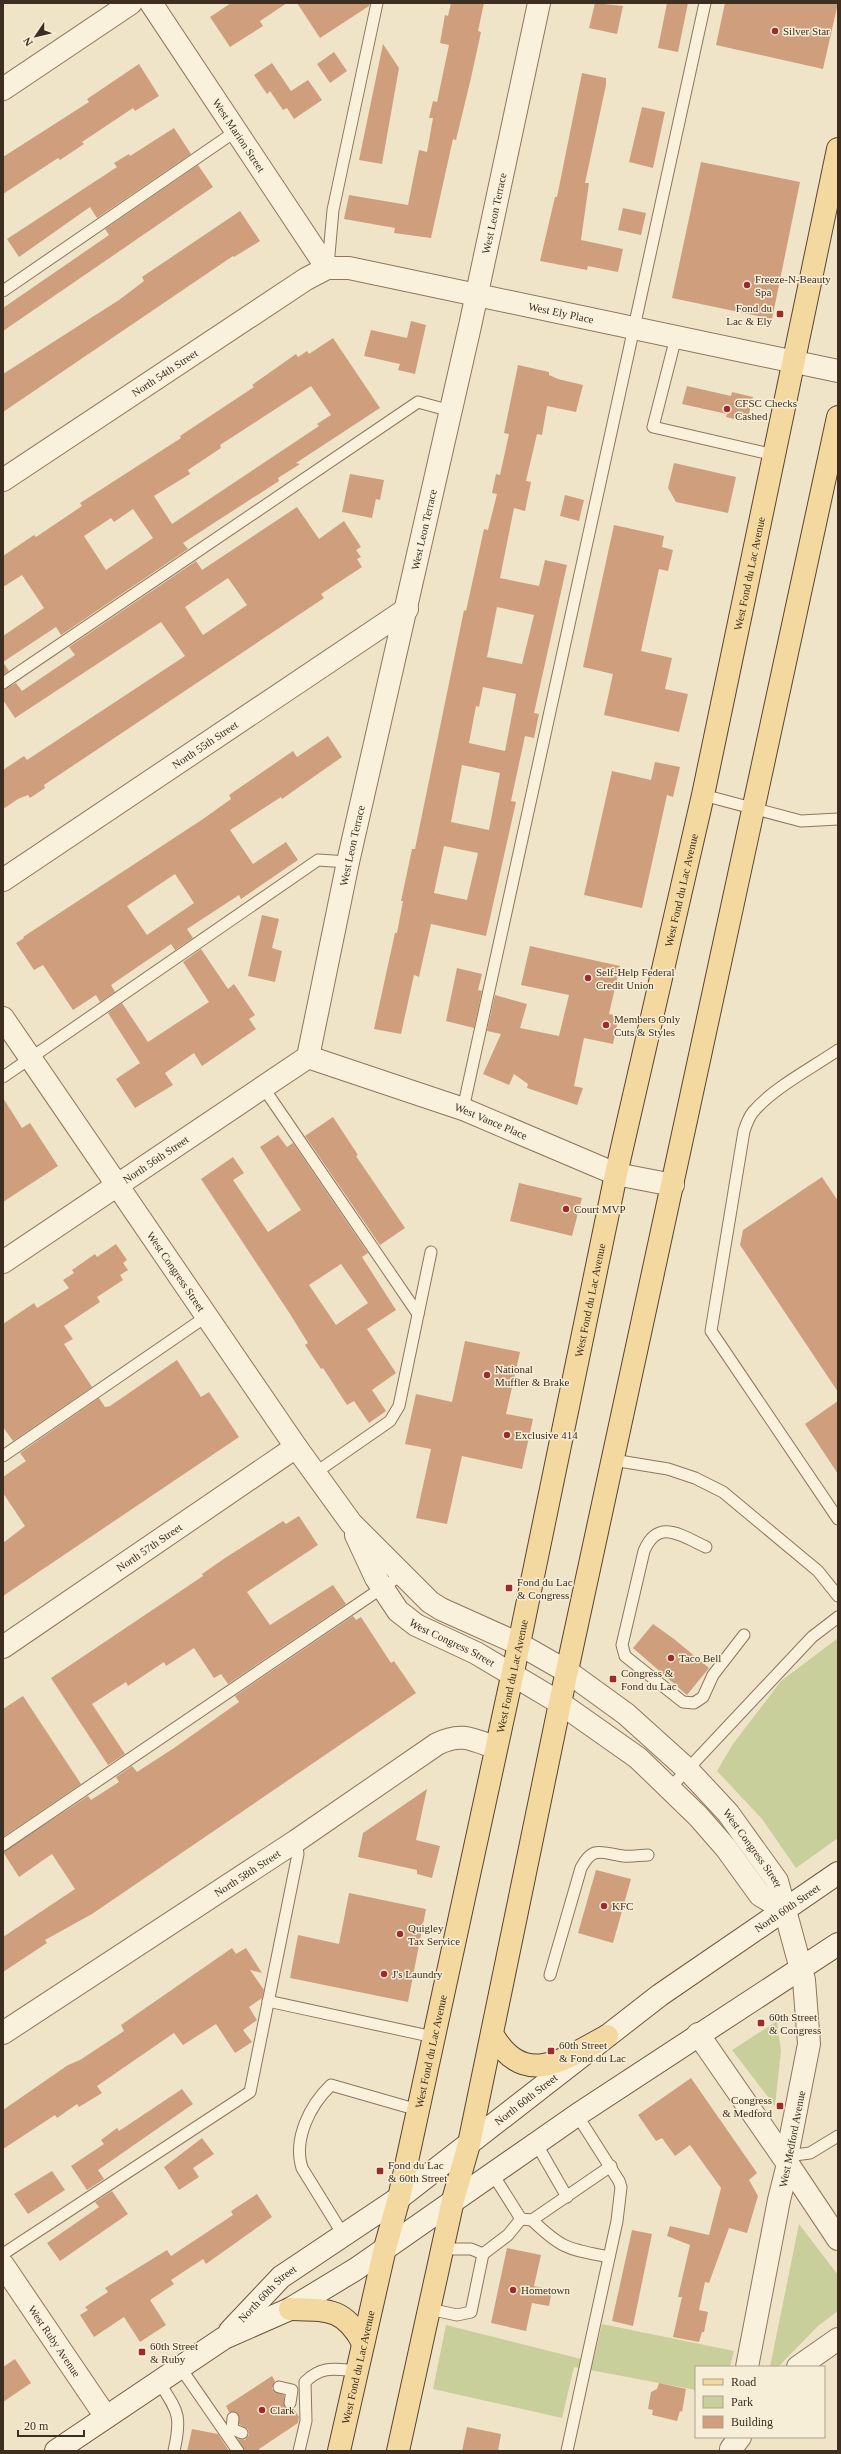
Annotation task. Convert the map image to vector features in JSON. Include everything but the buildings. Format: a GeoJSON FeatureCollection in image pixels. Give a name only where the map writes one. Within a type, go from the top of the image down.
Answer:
{"type":"FeatureCollection","features":[{"type":"Feature","properties":{"kind":"main road","name":"West Fond du Lac Avenue"},"geometry":{"type":"LineString","coordinates":[[339,2451],[385,2248],[399,2198],[434,2037],[519,1644],[616,1174],[703,795],[838,149]]}},
{"type":"Feature","properties":{"kind":"main road"},"geometry":{"type":"LineString","coordinates":[[398,2451],[453,2200],[469,2144],[560,1703],[568,1672],[755,810],[838,417]]}},
{"type":"Feature","properties":{"kind":"main road"},"geometry":{"type":"LineString","coordinates":[[492,2034],[506,2054],[524,2064],[536,2067],[559,2061],[607,2036]]}},
{"type":"Feature","properties":{"kind":"main road"},"geometry":{"type":"LineString","coordinates":[[290,2309],[318,2309],[335,2313],[353,2326],[363,2343]]}},
{"type":"Feature","properties":{"kind":"street"},"geometry":{"type":"LineString","coordinates":[[3,89],[131,3]]}},
{"type":"Feature","properties":{"kind":"street","name":"West Marion Street"},"geometry":{"type":"LineString","coordinates":[[152,3],[327,268]]}},
{"type":"Feature","properties":{"kind":"street","name":"West Leon Terrace"},"geometry":{"type":"LineString","coordinates":[[308,1057],[348,862],[407,609],[477,297],[539,3]]}},
{"type":"Feature","properties":{"kind":"street","name":"West Ely Place"},"geometry":{"type":"LineString","coordinates":[[327,268],[349,268],[477,297],[634,327],[794,362]]}},
{"type":"Feature","properties":{"kind":"street","name":"North 54th Street"},"geometry":{"type":"LineString","coordinates":[[3,480],[299,283],[327,268]]}},
{"type":"Feature","properties":{"kind":"street"},"geometry":{"type":"LineString","coordinates":[[794,362],[838,371]]}},
{"type":"Feature","properties":{"kind":"street","name":"North 55th Street"},"geometry":{"type":"LineString","coordinates":[[3,880],[407,609]]}},
{"type":"Feature","properties":{"kind":"street","name":"West Congress Street"},"geometry":{"type":"LineString","coordinates":[[3,1018],[296,1447],[351,1523],[402,1575],[441,1609],[519,1644],[568,1672],[626,1714],[686,1769],[728,1813],[777,1882],[785,1910]]}},
{"type":"Feature","properties":{"kind":"street","name":"West Vance Place"},"geometry":{"type":"LineString","coordinates":[[308,1057],[463,1109],[616,1174],[673,1186]]}},
{"type":"Feature","properties":{"kind":"street","name":"North 56th Street"},"geometry":{"type":"LineString","coordinates":[[3,1262],[308,1057]]}},
{"type":"Feature","properties":{"kind":"street","name":"North 57th Street"},"geometry":{"type":"LineString","coordinates":[[3,1647],[296,1447]]}},
{"type":"Feature","properties":{"kind":"street","name":"West Congress Street"},"geometry":{"type":"LineString","coordinates":[[351,1523],[368,1562],[382,1588],[398,1610],[416,1625],[476,1653],[512,1676],[560,1703],[638,1758],[670,1788],[721,1842],[760,1895],[785,1910]]}},
{"type":"Feature","properties":{"kind":"street","name":"North 58th Street"},"geometry":{"type":"LineString","coordinates":[[3,2033],[296,1841],[451,1737],[470,1738],[496,1748]]}},
{"type":"Feature","properties":{"kind":"street","name":"North 60th Street"},"geometry":{"type":"LineString","coordinates":[[224,2338],[281,2277],[399,2198],[660,1995],[838,1873]]}},
{"type":"Feature","properties":{"kind":"street","name":"West Medford Avenue"},"geometry":{"type":"LineString","coordinates":[[747,2366],[788,2160],[809,2044],[805,1985],[802,1968],[785,1910]]}},
{"type":"Feature","properties":{"kind":"street","name":"North 60th Street"},"geometry":{"type":"LineString","coordinates":[[56,2451],[224,2338],[290,2309],[385,2248],[492,2173],[698,2034],[838,1944]]}},
{"type":"Feature","properties":{"kind":"street"},"geometry":{"type":"LineString","coordinates":[[698,2034],[788,2160],[838,2239]]}},
{"type":"Feature","properties":{"kind":"street","name":"West Ruby Avenue"},"geometry":{"type":"LineString","coordinates":[[3,2265],[106,2417]]}},
{"type":"Feature","properties":{"kind":"street"},"geometry":{"type":"LineString","coordinates":[[799,2366],[838,2339]]}},
{"type":"Feature","properties":{"kind":"lane"},"geometry":{"type":"LineString","coordinates":[[327,268],[332,210],[377,3]]}},
{"type":"Feature","properties":{"kind":"lane"},"geometry":{"type":"LineString","coordinates":[[463,1109],[706,3]]}},
{"type":"Feature","properties":{"kind":"lane"},"geometry":{"type":"LineString","coordinates":[[3,291],[236,131]]}},
{"type":"Feature","properties":{"kind":"lane"},"geometry":{"type":"LineString","coordinates":[[676,337],[653,427],[774,454]]}},
{"type":"Feature","properties":{"kind":"lane"},"geometry":{"type":"LineString","coordinates":[[3,683],[418,402],[451,411]]}},
{"type":"Feature","properties":{"kind":"lane"},"geometry":{"type":"LineString","coordinates":[[703,795],[801,821],[838,819]]}},
{"type":"Feature","properties":{"kind":"lane"},"geometry":{"type":"LineString","coordinates":[[3,1077],[318,860],[348,862]]}},
{"type":"Feature","properties":{"kind":"lane"},"geometry":{"type":"LineString","coordinates":[[838,1050],[776,1092],[757,1108],[753,1112],[744,1131],[711,1331],[838,1519]]}},
{"type":"Feature","properties":{"kind":"lane"},"geometry":{"type":"LineString","coordinates":[[263,1086],[418,1314]]}},
{"type":"Feature","properties":{"kind":"lane"},"geometry":{"type":"LineString","coordinates":[[315,1473],[396,1414],[399,1406],[431,1252]]}},
{"type":"Feature","properties":{"kind":"lane"},"geometry":{"type":"LineString","coordinates":[[3,1456],[207,1316]]}},
{"type":"Feature","properties":{"kind":"lane"},"geometry":{"type":"LineString","coordinates":[[614,1460],[668,1469],[695,1478],[723,1492],[807,1561],[838,1596]]}},
{"type":"Feature","properties":{"kind":"lane"},"geometry":{"type":"LineString","coordinates":[[706,1547],[667,1531],[657,1532],[649,1539],[644,1551],[622,1645],[625,1656],[683,1702],[694,1703],[703,1697],[713,1675],[744,1635]]}},
{"type":"Feature","properties":{"kind":"lane"},"geometry":{"type":"LineString","coordinates":[[3,1845],[402,1575]]}},
{"type":"Feature","properties":{"kind":"lane"},"geometry":{"type":"LineString","coordinates":[[670,1788],[686,1769],[714,1744],[812,1636],[838,1616]]}},
{"type":"Feature","properties":{"kind":"lane"},"geometry":{"type":"LineString","coordinates":[[3,2254],[250,2092],[298,1854],[296,1841]]}},
{"type":"Feature","properties":{"kind":"lane"},"geometry":{"type":"LineString","coordinates":[[550,1975],[581,1868],[588,1856],[597,1851],[625,1856],[648,1855]]}},
{"type":"Feature","properties":{"kind":"lane"},"geometry":{"type":"LineString","coordinates":[[268,2001],[434,2037]]}},
{"type":"Feature","properties":{"kind":"lane"},"geometry":{"type":"LineString","coordinates":[[344,2236],[302,2168],[298,2156],[298,2141],[319,2097],[331,2085],[418,2110]]}},
{"type":"Feature","properties":{"kind":"lane"},"geometry":{"type":"LineString","coordinates":[[566,2451],[617,2221],[621,2187],[611,2166],[577,2116]]}},
{"type":"Feature","properties":{"kind":"lane"},"geometry":{"type":"LineString","coordinates":[[788,2160],[810,2153],[838,2136]]}},
{"type":"Feature","properties":{"kind":"lane"},"geometry":{"type":"LineString","coordinates":[[536,2143],[567,2196]]}},
{"type":"Feature","properties":{"kind":"lane"},"geometry":{"type":"LineString","coordinates":[[429,2309],[457,2315],[471,2312],[483,2254],[527,2220],[567,2196],[611,2166]]}},
{"type":"Feature","properties":{"kind":"lane"},"geometry":{"type":"LineString","coordinates":[[492,2173],[527,2220],[554,2241],[568,2249],[609,2257]]}},
{"type":"Feature","properties":{"kind":"lane"},"geometry":{"type":"LineString","coordinates":[[442,2250],[471,2249],[483,2254]]}},
{"type":"Feature","properties":{"kind":"lane"},"geometry":{"type":"LineString","coordinates":[[180,2367],[233,2429],[238,2451]]}},
{"type":"Feature","properties":{"kind":"lane"},"geometry":{"type":"LineString","coordinates":[[280,2388],[292,2390],[305,2382],[314,2372],[330,2369],[357,2370]]}},
{"type":"Feature","properties":{"kind":"lane"},"geometry":{"type":"LineString","coordinates":[[159,2382],[177,2411],[180,2426],[174,2451]]}},
{"type":"Feature","properties":{"kind":"lane"},"geometry":{"type":"LineString","coordinates":[[299,2451],[306,2421],[305,2382]]}},
{"type":"Feature","properties":{"kind":"lane"},"geometry":{"type":"LineString","coordinates":[[290,2403],[292,2390]]}},
{"type":"Feature","properties":{"kind":"green space"},"geometry":{"type":"Polygon","coordinates":[[[838,1638],[838,1838],[796,1868],[762,1819],[717,1771],[733,1744],[781,1681],[838,1638]]]}},
{"type":"Feature","properties":{"kind":"green space"},"geometry":{"type":"Polygon","coordinates":[[[777,2021],[781,2051],[775,2106],[732,2050],[777,2021]]]}},
{"type":"Feature","properties":{"kind":"green space"},"geometry":{"type":"Polygon","coordinates":[[[799,2224],[838,2275],[838,2311],[818,2326],[779,2366],[770,2366],[799,2224]]]}},
{"type":"Feature","properties":{"kind":"green space"},"geometry":{"type":"Polygon","coordinates":[[[602,2324],[734,2351],[730,2366],[695,2366],[695,2390],[574,2367],[562,2418],[433,2389],[446,2325],[593,2362],[602,2324]]]}},
{"type":"Feature","properties":{"kind":"place","name":"Silver Star"},"geometry":{"type":"Point","coordinates":[775,31]}},
{"type":"Feature","properties":{"kind":"place","name":"Freeze-N-Beauty Spa"},"geometry":{"type":"Point","coordinates":[747,285]}},
{"type":"Feature","properties":{"kind":"place","name":"Fond du Lac & Ely"},"geometry":{"type":"Point","coordinates":[780,314]}},
{"type":"Feature","properties":{"kind":"place","name":"CFSC Checks Cashed"},"geometry":{"type":"Point","coordinates":[727,409]}},
{"type":"Feature","properties":{"kind":"place","name":"Self-Help Federal Credit Union"},"geometry":{"type":"Point","coordinates":[588,978]}},
{"type":"Feature","properties":{"kind":"place","name":"Members Only Cuts & Styles"},"geometry":{"type":"Point","coordinates":[606,1025]}},
{"type":"Feature","properties":{"kind":"place","name":"Court MVP"},"geometry":{"type":"Point","coordinates":[566,1209]}},
{"type":"Feature","properties":{"kind":"place","name":"National Muffler & Brake"},"geometry":{"type":"Point","coordinates":[487,1375]}},
{"type":"Feature","properties":{"kind":"place","name":"Exclusive 414"},"geometry":{"type":"Point","coordinates":[507,1435]}},
{"type":"Feature","properties":{"kind":"place","name":"Fond du Lac & Congress"},"geometry":{"type":"Point","coordinates":[509,1588]}},
{"type":"Feature","properties":{"kind":"place","name":"Taco Bell"},"geometry":{"type":"Point","coordinates":[671,1658]}},
{"type":"Feature","properties":{"kind":"place","name":"Congress & Fond du Lac"},"geometry":{"type":"Point","coordinates":[613,1679]}},
{"type":"Feature","properties":{"kind":"place","name":"KFC"},"geometry":{"type":"Point","coordinates":[604,1906]}},
{"type":"Feature","properties":{"kind":"place","name":"Quigley Tax Service"},"geometry":{"type":"Point","coordinates":[400,1934]}},
{"type":"Feature","properties":{"kind":"place","name":"J's Laundry"},"geometry":{"type":"Point","coordinates":[384,1974]}},
{"type":"Feature","properties":{"kind":"place","name":"60th Street & Congress"},"geometry":{"type":"Point","coordinates":[761,2023]}},
{"type":"Feature","properties":{"kind":"place","name":"60th Street & Fond du Lac"},"geometry":{"type":"Point","coordinates":[551,2051]}},
{"type":"Feature","properties":{"kind":"place","name":"Congress & Medford"},"geometry":{"type":"Point","coordinates":[780,2106]}},
{"type":"Feature","properties":{"kind":"place","name":"Fond du Lac & 60th Street"},"geometry":{"type":"Point","coordinates":[380,2171]}},
{"type":"Feature","properties":{"kind":"place","name":"Hometown"},"geometry":{"type":"Point","coordinates":[513,2290]}},
{"type":"Feature","properties":{"kind":"place","name":"60th Street & Ruby"},"geometry":{"type":"Point","coordinates":[142,2352]}},
{"type":"Feature","properties":{"kind":"place","name":"Clark"},"geometry":{"type":"Point","coordinates":[262,2410]}}]}
